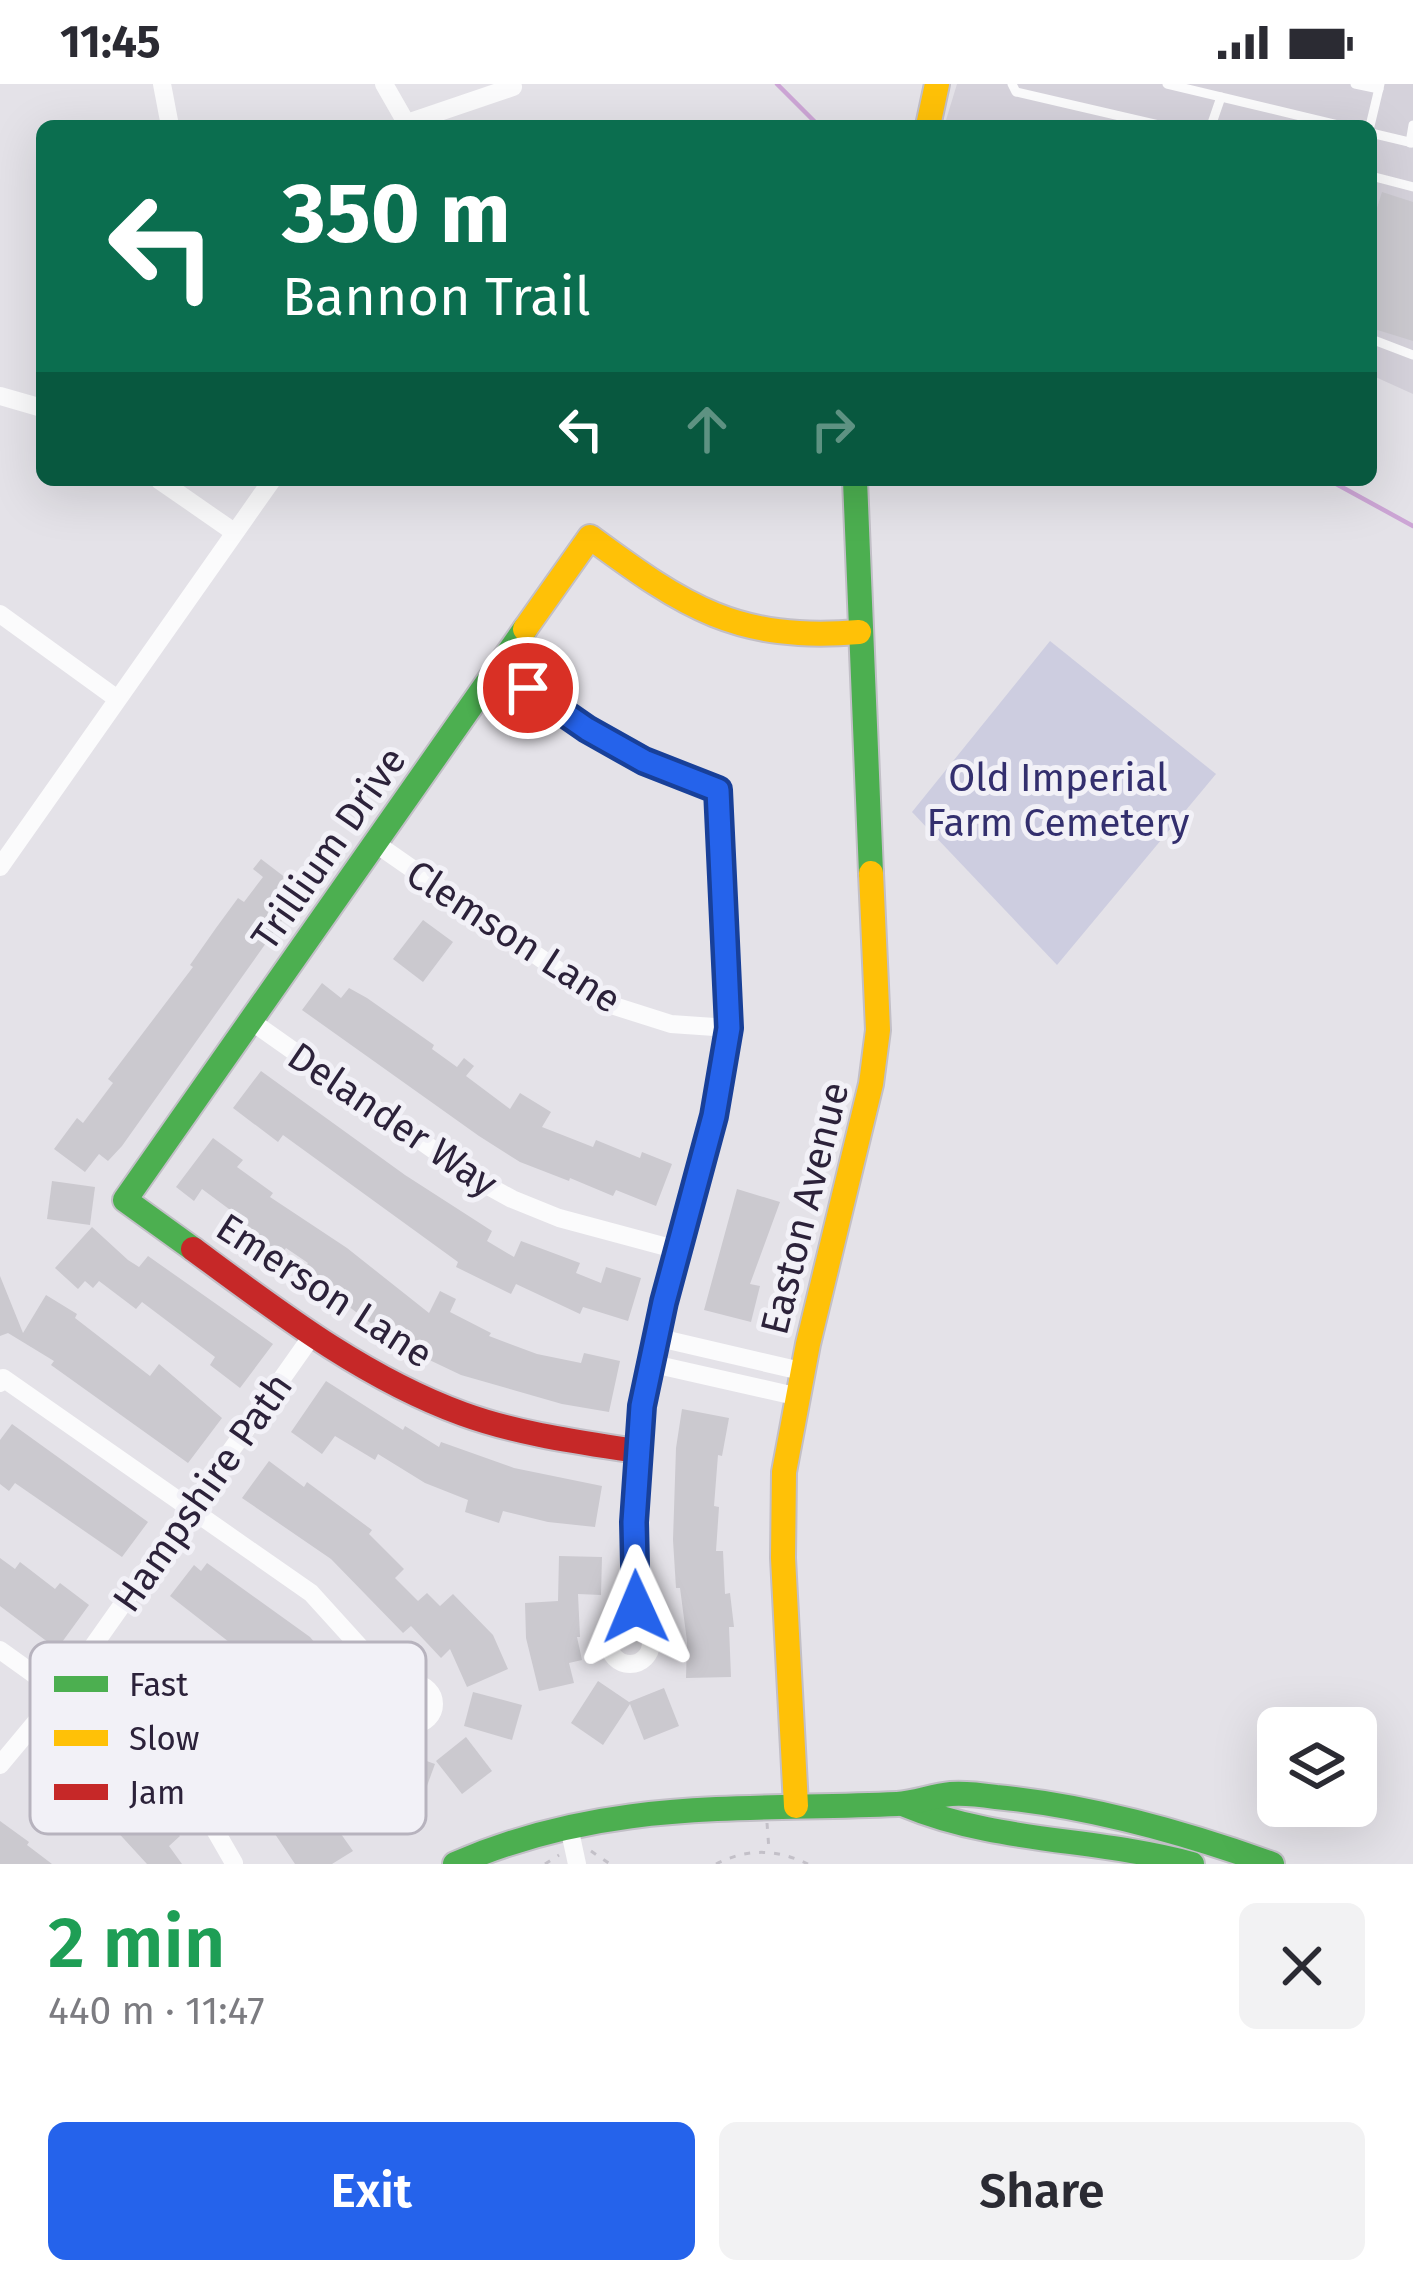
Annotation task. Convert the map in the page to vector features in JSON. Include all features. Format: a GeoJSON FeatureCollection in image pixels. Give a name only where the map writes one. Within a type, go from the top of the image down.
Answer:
{"type":"FeatureCollection","features":[{"type":"Feature","properties":{"kind":"street"},"geometry":{"type":"LineString","coordinates":[[162,84],[169,120]]}},
{"type":"Feature","properties":{"kind":"street"},"geometry":{"type":"LineString","coordinates":[[384,84],[405,120]]}},
{"type":"Feature","properties":{"kind":"street"},"geometry":{"type":"LineString","coordinates":[[929,120],[938,84]]}},
{"type":"Feature","properties":{"kind":"street"},"geometry":{"type":"LineString","coordinates":[[418,120],[513,87]]}},
{"type":"Feature","properties":{"kind":"street"},"geometry":{"type":"LineString","coordinates":[[0,397],[36,406]]}},
{"type":"Feature","properties":{"kind":"street"},"geometry":{"type":"LineString","coordinates":[[168,486],[234,532]]}},
{"type":"Feature","properties":{"kind":"street"},"geometry":{"type":"LineString","coordinates":[[0,867],[268,486]]}},
{"type":"Feature","properties":{"kind":"street","name":"Easton Avenue"},"geometry":{"type":"LineString","coordinates":[[796,1806],[780,1517],[798,1383],[861,1151],[878,1030],[855,486]]}},
{"type":"Feature","properties":{"kind":"street","name":"Trillium Drive"},"geometry":{"type":"LineString","coordinates":[[125,1200],[590,537],[663,591],[704,615],[743,629],[825,636],[860,632]]}},
{"type":"Feature","properties":{"kind":"street"},"geometry":{"type":"LineString","coordinates":[[0,614],[116,698]]}},
{"type":"Feature","properties":{"kind":"street"},"geometry":{"type":"LineString","coordinates":[[498,668],[587,729],[644,761],[718,790],[729,1028],[714,1116],[649,1363],[636,1451],[634,1622]]}},
{"type":"Feature","properties":{"kind":"street","name":"Clemson Lane"},"geometry":{"type":"LineString","coordinates":[[375,843],[605,1003],[671,1024],[729,1028]]}},
{"type":"Feature","properties":{"kind":"street","name":"Delander Way"},"geometry":{"type":"LineString","coordinates":[[250,1021],[472,1177],[512,1199],[560,1218],[678,1250]]}},
{"type":"Feature","properties":{"kind":"street","name":"Emerson Lane"},"geometry":{"type":"LineString","coordinates":[[125,1200],[314,1333],[440,1406],[497,1426],[636,1451]]}},
{"type":"Feature","properties":{"kind":"street","name":"Hampshire Path"},"geometry":{"type":"LineString","coordinates":[[96,1642],[314,1333]]}},
{"type":"Feature","properties":{"kind":"street"},"geometry":{"type":"LineString","coordinates":[[656,1337],[798,1383]]}},
{"type":"Feature","properties":{"kind":"street"},"geometry":{"type":"LineString","coordinates":[[649,1363],[798,1383]]}},
{"type":"Feature","properties":{"kind":"street"},"geometry":{"type":"LineString","coordinates":[[2,1381],[311,1593],[355,1642]]}},
{"type":"Feature","properties":{"kind":"street"},"geometry":{"type":"LineString","coordinates":[[0,1650],[30,1672]]}},
{"type":"Feature","properties":{"kind":"street","name":"Hampshire Path"},"geometry":{"type":"LineString","coordinates":[[0,1765],[30,1729]]}},
{"type":"Feature","properties":{"kind":"street"},"geometry":{"type":"LineString","coordinates":[[455,1864],[515,1839],[621,1816],[903,1804],[955,1793],[1063,1807],[1272,1864]]}},
{"type":"Feature","properties":{"kind":"street"},"geometry":{"type":"LineString","coordinates":[[903,1804],[956,1824],[1055,1835],[1192,1864]]}},
{"type":"Feature","properties":{"kind":"street"},"geometry":{"type":"LineString","coordinates":[[569,1827],[577,1864]]}},
{"type":"Feature","properties":{"kind":"street"},"geometry":{"type":"LineString","coordinates":[[217,1834],[233,1863],[257,1864]]}},
{"type":"Feature","properties":{"kind":"lane"},"geometry":{"type":"LineString","coordinates":[[1012,84],[1016,92],[1137,120]]}},
{"type":"Feature","properties":{"kind":"lane"},"geometry":{"type":"LineString","coordinates":[[1167,84],[1317,120]]}},
{"type":"Feature","properties":{"kind":"lane"},"geometry":{"type":"LineString","coordinates":[[1214,120],[1235,84]]}},
{"type":"Feature","properties":{"kind":"lane"},"geometry":{"type":"LineString","coordinates":[[1355,84],[1380,86],[1373,120]]}},
{"type":"Feature","properties":{"kind":"lane"},"geometry":{"type":"LineString","coordinates":[[1377,131],[1411,143],[1413,125]]}},
{"type":"Feature","properties":{"kind":"lane"},"geometry":{"type":"LineString","coordinates":[[1377,178],[1413,187]]}},
{"type":"Feature","properties":{"kind":"lane"},"geometry":{"type":"LineString","coordinates":[[1377,341],[1413,355]]}},
{"type":"Feature","properties":{"kind":"path"},"geometry":{"type":"LineString","coordinates":[[766,1808],[769,1852]]}},
{"type":"Feature","properties":{"kind":"path"},"geometry":{"type":"LineString","coordinates":[[716,1864],[739,1854],[769,1852],[808,1864]]}},
{"type":"Feature","properties":{"kind":"shaded area"},"geometry":{"type":"Polygon","coordinates":[[[957,84],[1413,84],[1413,394],[1377,378],[1377,120],[946,120],[957,84]]]}},
{"type":"Feature","properties":{"kind":"green space","name":"Old Imperial Farm Cemetery"},"geometry":{"type":"Polygon","coordinates":[[[1050,641],[1216,774],[1057,965],[912,812],[1050,641]]]}},
{"type":"Feature","properties":{"kind":"building"},"geometry":{"type":"Polygon","coordinates":[[[1382,192],[1413,202],[1413,341],[1377,330],[1377,208],[1382,192]]]}},
{"type":"Feature","properties":{"kind":"building"},"geometry":{"type":"Polygon","coordinates":[[[261,859],[303,891],[122,1146],[108,1161],[99,1154],[85,1172],[54,1149],[77,1118],[83,1123],[113,1083],[108,1079],[193,967],[190,965],[216,928],[238,898],[244,902],[263,877],[253,869],[261,859]]]}},
{"type":"Feature","properties":{"kind":"building"},"geometry":{"type":"Polygon","coordinates":[[[423,920],[453,942],[423,982],[393,959],[423,920]]]}},
{"type":"Feature","properties":{"kind":"building"},"geometry":{"type":"Polygon","coordinates":[[[322,983],[341,998],[349,988],[367,998],[457,1067],[464,1058],[474,1066],[466,1076],[510,1109],[520,1093],[551,1112],[542,1127],[593,1147],[596,1140],[640,1158],[642,1152],[672,1164],[656,1206],[616,1190],[613,1196],[520,1162],[479,1136],[302,1010],[322,983]]]}},
{"type":"Feature","properties":{"kind":"building"},"geometry":{"type":"Polygon","coordinates":[[[261,1071],[492,1231],[487,1241],[514,1257],[521,1241],[580,1263],[576,1273],[601,1283],[606,1267],[641,1278],[628,1321],[583,1307],[580,1314],[516,1284],[511,1294],[456,1267],[458,1262],[283,1135],[278,1142],[233,1108],[261,1071]]]}},
{"type":"Feature","properties":{"kind":"building"},"geometry":{"type":"Polygon","coordinates":[[[213,1138],[243,1160],[237,1167],[273,1193],[270,1197],[347,1248],[429,1313],[440,1291],[456,1299],[450,1312],[491,1333],[489,1336],[537,1354],[581,1363],[584,1353],[620,1361],[609,1412],[562,1404],[461,1375],[346,1309],[299,1275],[308,1263],[286,1248],[277,1260],[229,1225],[237,1215],[202,1189],[194,1201],[176,1187],[213,1138]]]}},
{"type":"Feature","properties":{"kind":"building"},"geometry":{"type":"Polygon","coordinates":[[[52,1181],[95,1187],[90,1225],[47,1219],[52,1181]]]}},
{"type":"Feature","properties":{"kind":"building"},"geometry":{"type":"Polygon","coordinates":[[[737,1189],[780,1202],[750,1284],[760,1286],[751,1322],[704,1310],[737,1189]]]}},
{"type":"Feature","properties":{"kind":"building"},"geometry":{"type":"Polygon","coordinates":[[[92,1227],[128,1260],[139,1267],[148,1256],[273,1344],[240,1388],[210,1365],[215,1357],[142,1302],[136,1309],[99,1281],[93,1288],[85,1281],[78,1289],[55,1268],[92,1227]]]}},
{"type":"Feature","properties":{"kind":"building"},"geometry":{"type":"Polygon","coordinates":[[[0,1276],[23,1333],[46,1295],[77,1314],[75,1318],[150,1376],[159,1364],[222,1418],[188,1463],[51,1365],[54,1361],[8,1333],[0,1336],[0,1276]]]}},
{"type":"Feature","properties":{"kind":"building"},"geometry":{"type":"Polygon","coordinates":[[[326,1381],[439,1447],[441,1442],[514,1468],[602,1486],[595,1527],[503,1511],[499,1523],[465,1512],[468,1500],[425,1483],[378,1454],[375,1460],[335,1436],[322,1454],[291,1432],[326,1381]]]}},
{"type":"Feature","properties":{"kind":"building"},"geometry":{"type":"Polygon","coordinates":[[[682,1409],[729,1418],[722,1456],[718,1455],[714,1506],[719,1507],[716,1551],[723,1551],[725,1594],[730,1593],[734,1627],[729,1627],[731,1677],[686,1678],[687,1641],[680,1588],[676,1588],[673,1540],[682,1409]]]}},
{"type":"Feature","properties":{"kind":"building"},"geometry":{"type":"Polygon","coordinates":[[[12,1424],[148,1522],[122,1557],[15,1483],[9,1491],[0,1484],[0,1440],[12,1424]]]}},
{"type":"Feature","properties":{"kind":"building"},"geometry":{"type":"Polygon","coordinates":[[[269,1461],[304,1487],[307,1482],[372,1530],[369,1534],[404,1569],[395,1578],[418,1601],[427,1593],[440,1606],[453,1594],[493,1635],[508,1669],[467,1687],[450,1649],[441,1658],[411,1626],[403,1633],[331,1559],[242,1498],[269,1461]]]}},
{"type":"Feature","properties":{"kind":"building"},"geometry":{"type":"Polygon","coordinates":[[[559,1556],[602,1557],[601,1595],[578,1594],[582,1660],[569,1663],[574,1683],[539,1691],[526,1638],[525,1603],[558,1601],[559,1556]]]}},
{"type":"Feature","properties":{"kind":"building"},"geometry":{"type":"Polygon","coordinates":[[[0,1558],[15,1569],[20,1562],[55,1589],[60,1583],[89,1605],[62,1642],[48,1642],[0,1606],[0,1558]]]}},
{"type":"Feature","properties":{"kind":"building"},"geometry":{"type":"Polygon","coordinates":[[[207,1563],[314,1642],[229,1642],[170,1596],[194,1565],[201,1571],[207,1563]]]}},
{"type":"Feature","properties":{"kind":"building"},"geometry":{"type":"Polygon","coordinates":[[[598,1681],[629,1702],[664,1688],[679,1726],[644,1740],[630,1704],[603,1745],[571,1723],[598,1681]]]}},
{"type":"Feature","properties":{"kind":"building"},"geometry":{"type":"Polygon","coordinates":[[[473,1692],[522,1705],[512,1740],[464,1726],[473,1692]]]}},
{"type":"Feature","properties":{"kind":"building"},"geometry":{"type":"Polygon","coordinates":[[[466,1737],[492,1771],[462,1794],[436,1761],[466,1737]]]}},
{"type":"Feature","properties":{"kind":"building"},"geometry":{"type":"Polygon","coordinates":[[[426,1761],[435,1764],[426,1789],[426,1761]]]}},
{"type":"Feature","properties":{"kind":"building"},"geometry":{"type":"Polygon","coordinates":[[[0,1821],[29,1842],[52,1864],[0,1864],[0,1821]]]}},
{"type":"Feature","properties":{"kind":"building"},"geometry":{"type":"Polygon","coordinates":[[[119,1834],[178,1834],[169,1846],[182,1864],[147,1864],[119,1834]]]}},
{"type":"Feature","properties":{"kind":"building"},"geometry":{"type":"Polygon","coordinates":[[[275,1834],[341,1834],[353,1851],[332,1864],[295,1864],[275,1834]]]}},
{"type":"Feature","properties":{"kind":"waterway"},"geometry":{"type":"LineString","coordinates":[[777,84],[813,120]]}},
{"type":"Feature","properties":{"kind":"waterway"},"geometry":{"type":"LineString","coordinates":[[1340,486],[1413,526]]}},
{"type":"Feature","properties":{"kind":"traffic: fast"},"geometry":{"type":"LineString","coordinates":[[855,486],[871,873]]}},
{"type":"Feature","properties":{"kind":"traffic: fast"},"geometry":{"type":"LineString","coordinates":[[193,1249],[125,1200],[525,629]]}},
{"type":"Feature","properties":{"kind":"traffic: fast"},"geometry":{"type":"LineString","coordinates":[[455,1864],[511,1843],[619,1818],[897,1804],[956,1794],[1102,1814],[1272,1864]]}},
{"type":"Feature","properties":{"kind":"traffic: fast"},"geometry":{"type":"LineString","coordinates":[[905,1805],[975,1827],[1192,1864]]}},
{"type":"Feature","properties":{"kind":"traffic: slow"},"geometry":{"type":"LineString","coordinates":[[929,120],[937,84]]}},
{"type":"Feature","properties":{"kind":"traffic: slow"},"geometry":{"type":"LineString","coordinates":[[525,629],[590,537],[655,583],[745,625],[816,634],[859,632]]}},
{"type":"Feature","properties":{"kind":"traffic: slow"},"geometry":{"type":"LineString","coordinates":[[796,1806],[783,1558],[784,1472],[808,1344],[871,1084],[878,1030],[871,873]]}},
{"type":"Feature","properties":{"kind":"traffic: jam"},"geometry":{"type":"LineString","coordinates":[[193,1249],[322,1341],[426,1399],[505,1427],[636,1451]]}},
{"type":"Feature","properties":{"kind":"route"},"geometry":{"type":"LineString","coordinates":[[528,688],[644,761],[718,790],[729,1028],[714,1116],[664,1302],[642,1406],[636,1451],[636,1607]]}}]}
